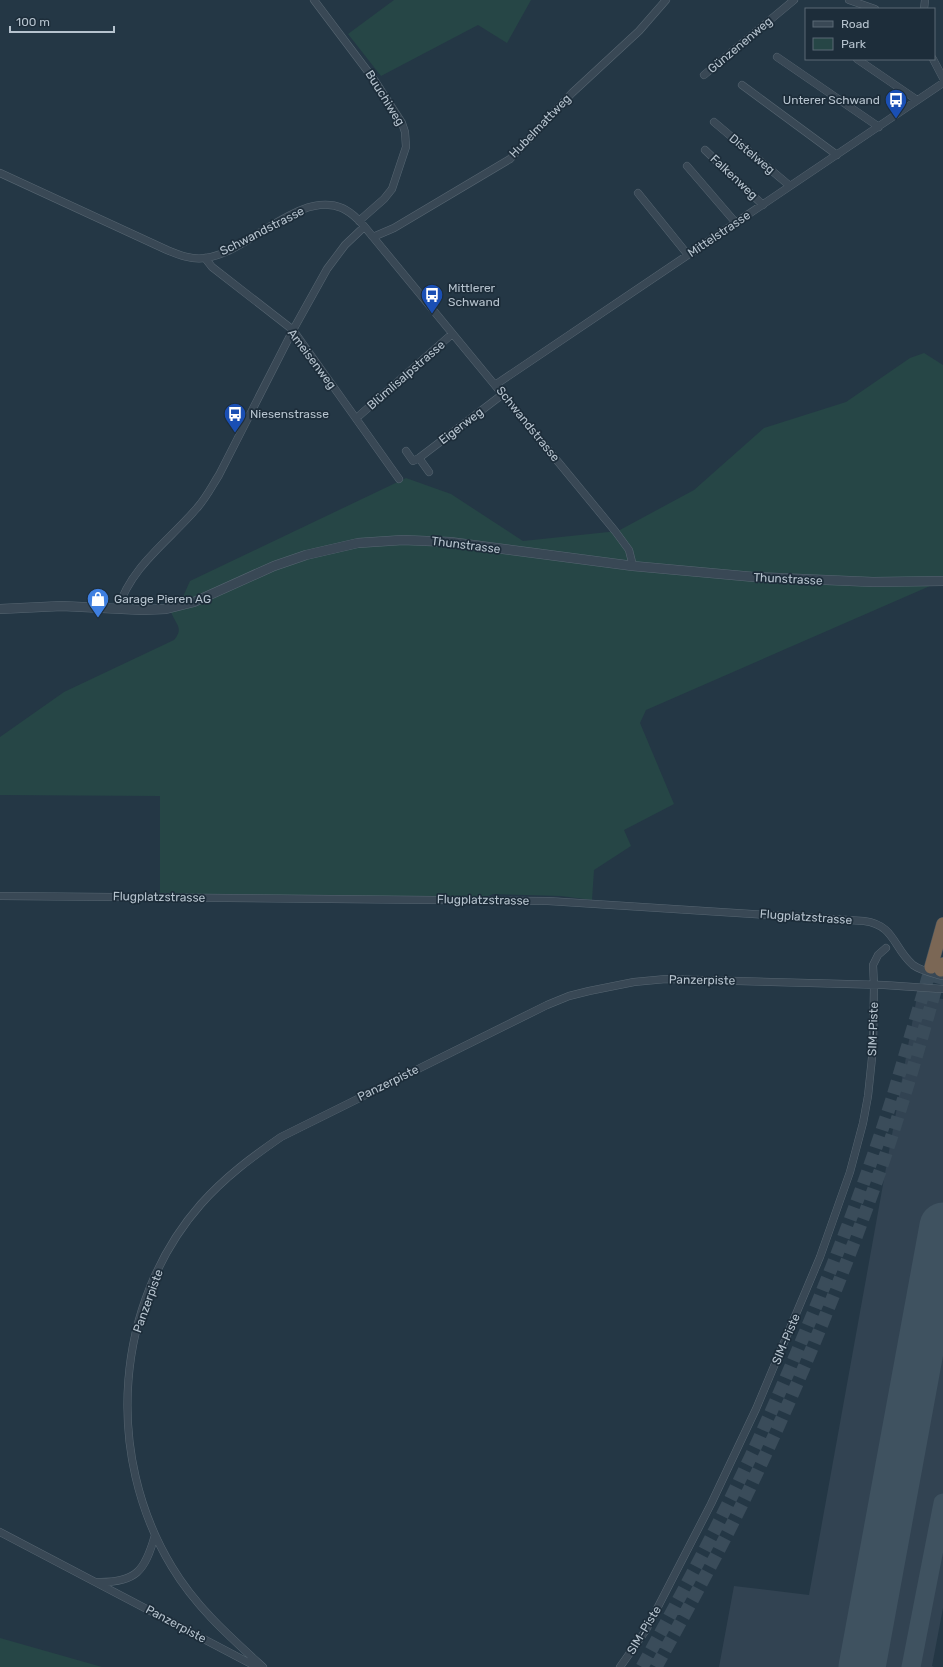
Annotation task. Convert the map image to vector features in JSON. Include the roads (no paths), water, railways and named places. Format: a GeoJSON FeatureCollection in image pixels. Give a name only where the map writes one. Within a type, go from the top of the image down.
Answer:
{"type":"FeatureCollection","features":[{"type":"Feature","properties":{"kind":"highway"},"geometry":{"type":"LineString","coordinates":[[940,969],[943,924]]}},
{"type":"Feature","properties":{"kind":"street","name":"Buuchiweg"},"geometry":{"type":"LineString","coordinates":[[314,0],[375,81],[402,123],[405,132],[406,147],[392,189],[362,224]]}},
{"type":"Feature","properties":{"kind":"street","name":"Hubelmattweg"},"geometry":{"type":"LineString","coordinates":[[373,237],[394,228],[510,159],[572,93],[639,31],[666,0]]}},
{"type":"Feature","properties":{"kind":"street","name":"Günzenenweg"},"geometry":{"type":"LineString","coordinates":[[704,75],[794,0]]}},
{"type":"Feature","properties":{"kind":"street"},"geometry":{"type":"LineString","coordinates":[[849,0],[872,8]]}},
{"type":"Feature","properties":{"kind":"street"},"geometry":{"type":"LineString","coordinates":[[777,57],[878,127]]}},
{"type":"Feature","properties":{"kind":"street"},"geometry":{"type":"LineString","coordinates":[[858,60],[918,100]]}},
{"type":"Feature","properties":{"kind":"street"},"geometry":{"type":"LineString","coordinates":[[934,60],[943,78]]}},
{"type":"Feature","properties":{"kind":"street","name":"Mittelstrasse"},"geometry":{"type":"LineString","coordinates":[[496,385],[943,83]]}},
{"type":"Feature","properties":{"kind":"street"},"geometry":{"type":"LineString","coordinates":[[742,85],[837,155]]}},
{"type":"Feature","properties":{"kind":"street","name":"Distelweg"},"geometry":{"type":"LineString","coordinates":[[714,122],[790,186]]}},
{"type":"Feature","properties":{"kind":"street","name":"Falkenweg"},"geometry":{"type":"LineString","coordinates":[[705,150],[763,204]]}},
{"type":"Feature","properties":{"kind":"street"},"geometry":{"type":"LineString","coordinates":[[687,166],[736,222]]}},
{"type":"Feature","properties":{"kind":"street","name":"Schwandstrasse"},"geometry":{"type":"LineString","coordinates":[[0,173],[176,254],[194,258],[205,258],[228,250],[287,217],[311,206],[336,206],[348,212],[362,224],[373,237],[626,545],[631,555],[633,566]]}},
{"type":"Feature","properties":{"kind":"street"},"geometry":{"type":"LineString","coordinates":[[638,193],[688,255]]}},
{"type":"Feature","properties":{"kind":"street"},"geometry":{"type":"LineString","coordinates":[[118,609],[136,573],[151,554],[198,507],[210,490],[293,330],[331,262],[362,224]]}},
{"type":"Feature","properties":{"kind":"street","name":"Ameisenweg"},"geometry":{"type":"LineString","coordinates":[[205,258],[212,267],[293,330],[399,478]]}},
{"type":"Feature","properties":{"kind":"street","name":"Blümlisalpstrasse"},"geometry":{"type":"LineString","coordinates":[[360,415],[452,334]]}},
{"type":"Feature","properties":{"kind":"street","name":"Eigerweg"},"geometry":{"type":"LineString","coordinates":[[419,458],[503,394]]}},
{"type":"Feature","properties":{"kind":"street"},"geometry":{"type":"LineString","coordinates":[[406,451],[413,461],[419,458],[429,472]]}},
{"type":"Feature","properties":{"kind":"street","name":"Thunstrasse"},"geometry":{"type":"LineString","coordinates":[[0,609],[73,606],[153,610],[181,606],[204,598],[284,562],[331,548],[381,540],[450,542],[633,566],[768,578],[898,582],[943,581]]}},
{"type":"Feature","properties":{"kind":"street","name":"Flugplatzstrasse"},"geometry":{"type":"LineString","coordinates":[[0,896],[548,902],[864,921],[877,924],[887,930],[904,956],[916,967],[940,969]]}},
{"type":"Feature","properties":{"kind":"street","name":"SIM-Piste"},"geometry":{"type":"LineString","coordinates":[[620,1667],[646,1630],[711,1504],[765,1390],[820,1257],[850,1172],[868,1096],[873,1048],[873,965],[874,960],[886,948]]}},
{"type":"Feature","properties":{"kind":"street","name":"Panzerpiste"},"geometry":{"type":"LineString","coordinates":[[263,1667],[225,1633],[203,1610],[171,1567],[145,1511],[135,1476],[130,1451],[127,1415],[128,1382],[137,1326],[150,1287],[166,1255],[180,1232],[200,1205],[217,1187],[252,1156],[281,1137],[547,1005],[569,996],[634,982],[666,979],[874,985],[943,989]]}},
{"type":"Feature","properties":{"kind":"street","name":"Panzerpiste"},"geometry":{"type":"LineString","coordinates":[[0,1532],[257,1667]]}},
{"type":"Feature","properties":{"kind":"street"},"geometry":{"type":"LineString","coordinates":[[94,1582],[120,1581],[131,1577],[140,1570],[147,1560],[155,1535]]}},
{"type":"Feature","properties":{"kind":"tunnel"},"geometry":{"type":"LineString","coordinates":[[642,1667],[727,1505],[759,1439],[806,1330],[866,1177],[892,1099],[931,967]]}},
{"type":"Feature","properties":{"kind":"tunnel"},"geometry":{"type":"LineString","coordinates":[[656,1667],[746,1496],[796,1387],[855,1239],[889,1145],[941,970]]}},
{"type":"Feature","properties":{"kind":"place","name":"Unterer Schwand"},"geometry":{"type":"Point","coordinates":[896,120]}},
{"type":"Feature","properties":{"kind":"place","name":"Mittlerer Schwand"},"geometry":{"type":"Point","coordinates":[432,314]}},
{"type":"Feature","properties":{"kind":"place","name":"Niesenstrasse"},"geometry":{"type":"Point","coordinates":[235,434]}},
{"type":"Feature","properties":{"kind":"place","name":"Garage Pieren AG"},"geometry":{"type":"Point","coordinates":[98,618]}}]}
